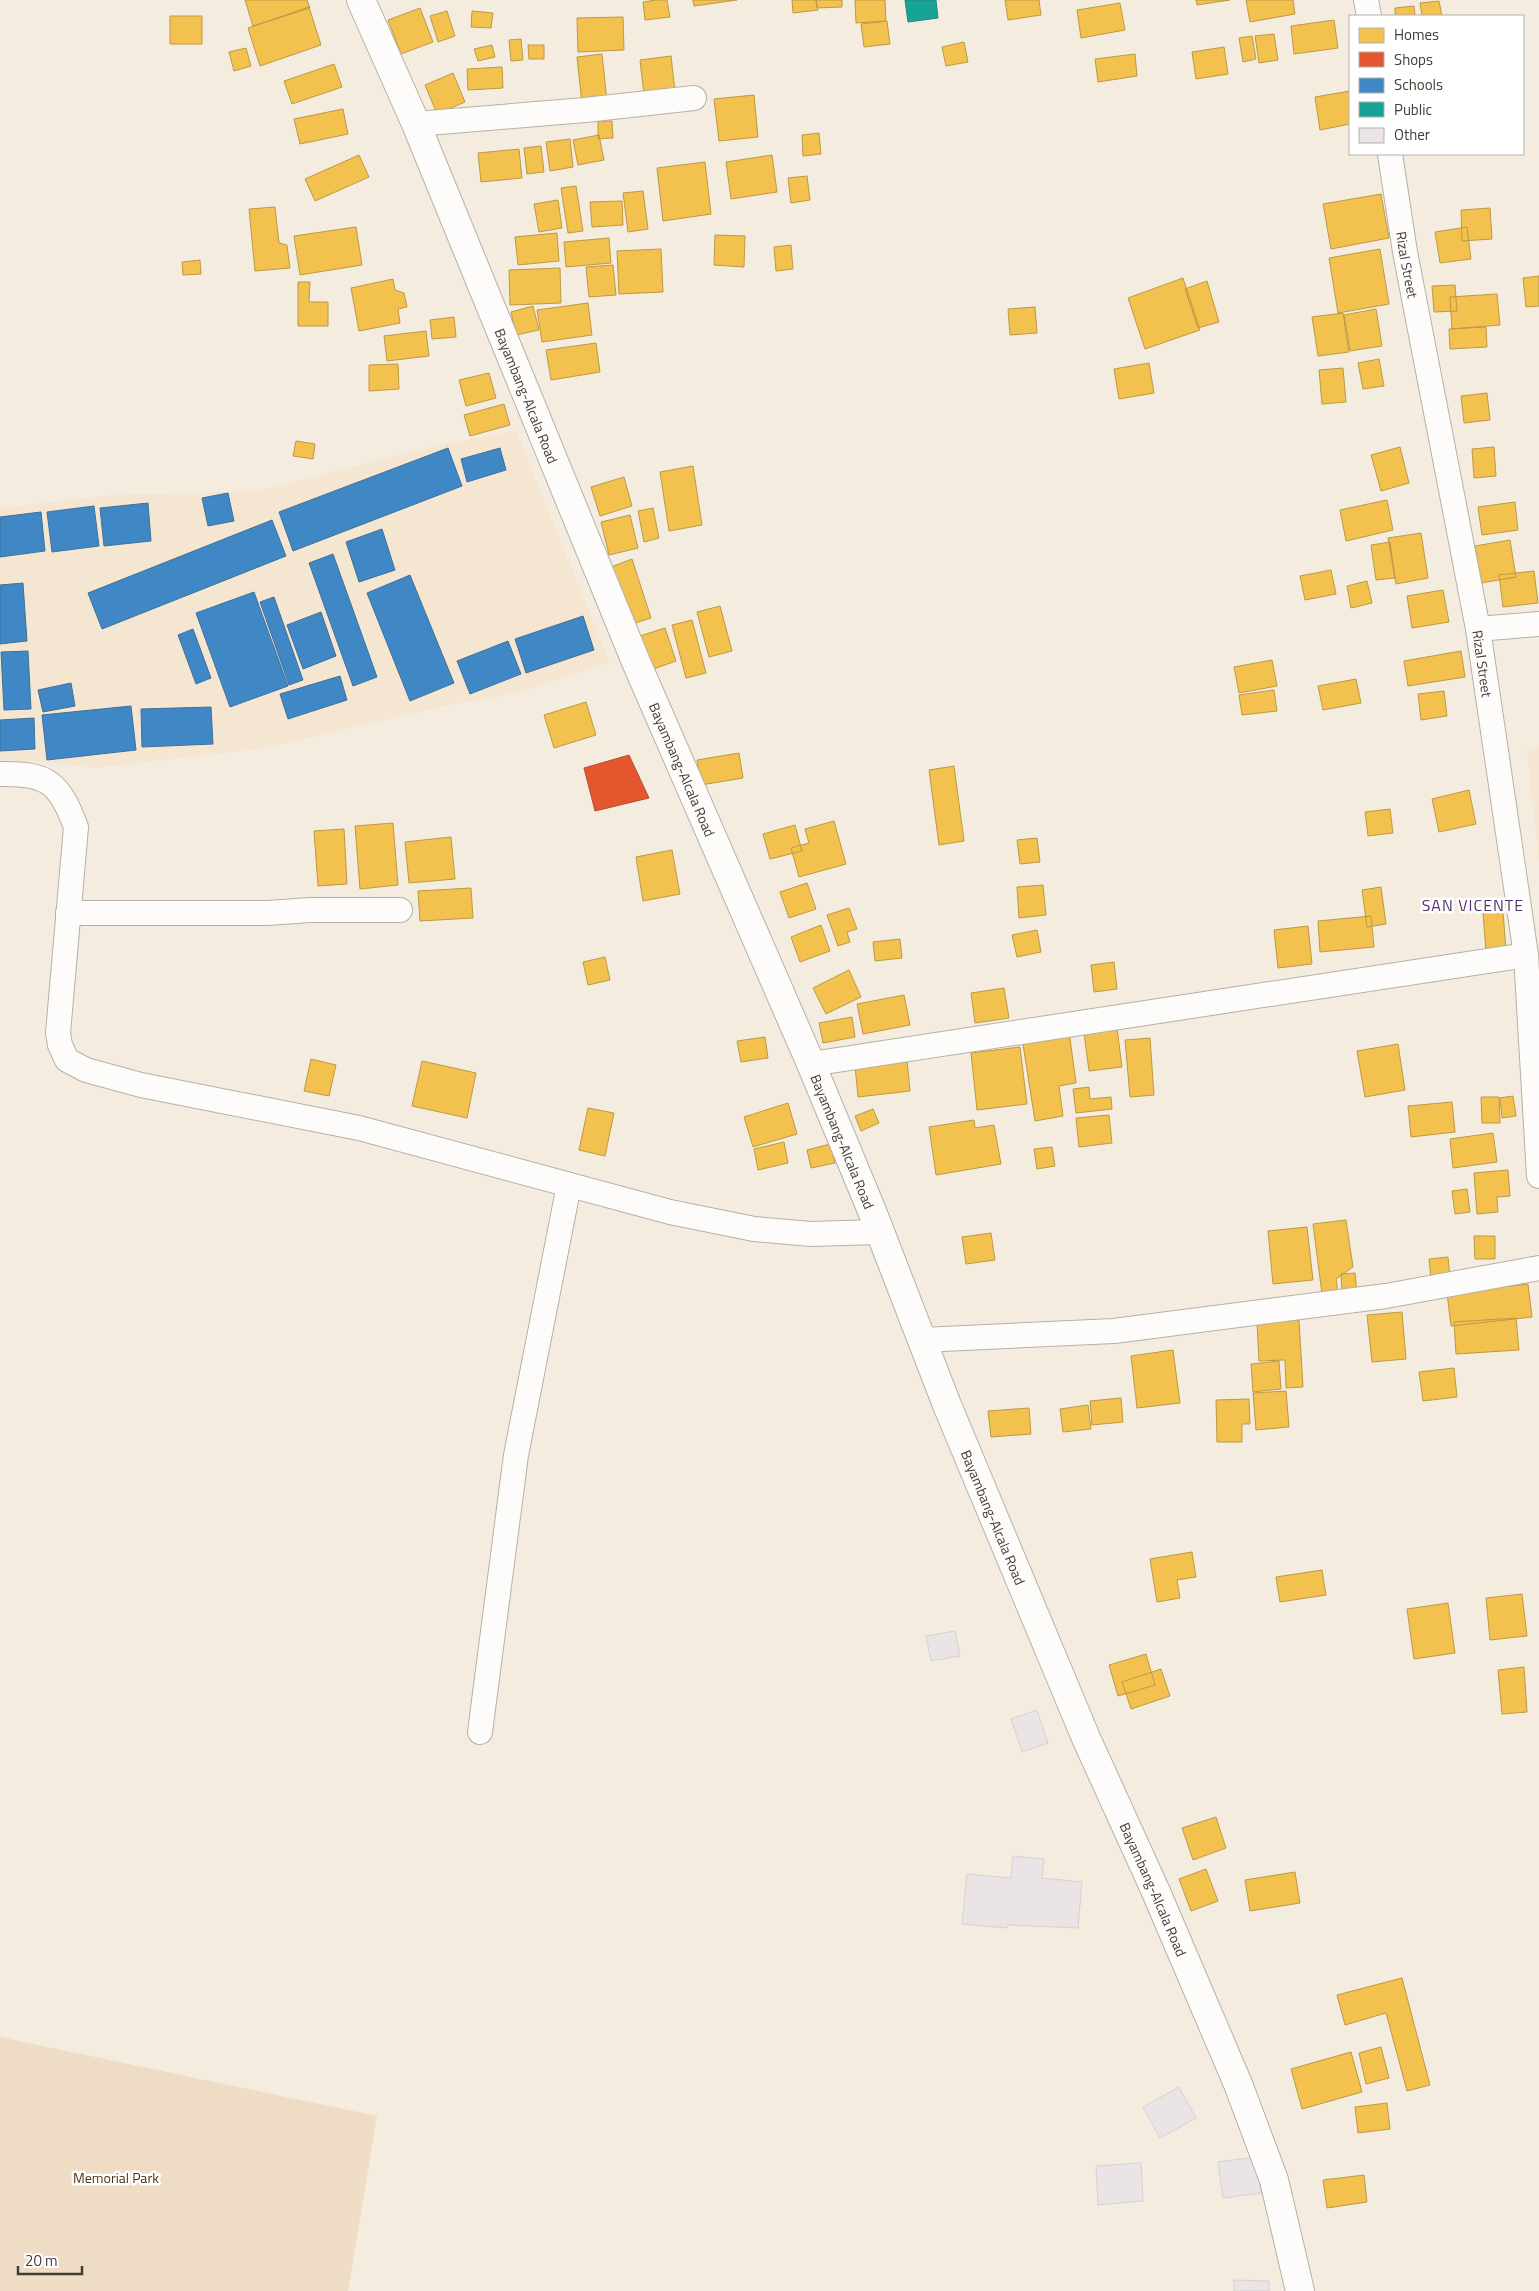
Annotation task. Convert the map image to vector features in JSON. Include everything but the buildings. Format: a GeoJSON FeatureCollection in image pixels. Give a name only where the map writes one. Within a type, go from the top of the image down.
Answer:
{"type":"FeatureCollection","features":[{"type":"Feature","properties":{"kind":"main road","name":"Bayambang-Alcala Road"},"geometry":{"type":"LineString","coordinates":[[361,0],[416,124],[636,662],[811,1064],[1086,1738],[1238,2084],[1274,2180],[1300,2291]]}},
{"type":"Feature","properties":{"kind":"street"},"geometry":{"type":"LineString","coordinates":[[1366,0],[1369,15]]}},
{"type":"Feature","properties":{"kind":"street"},"geometry":{"type":"LineString","coordinates":[[416,124],[585,110],[694,98]]}},
{"type":"Feature","properties":{"kind":"street","name":"Rizal Street"},"geometry":{"type":"LineString","coordinates":[[1390,155],[1405,252],[1478,629],[1526,955],[1539,1176]]}},
{"type":"Feature","properties":{"kind":"street"},"geometry":{"type":"LineString","coordinates":[[1478,629],[1539,624]]}},
{"type":"Feature","properties":{"kind":"street"},"geometry":{"type":"LineString","coordinates":[[0,774],[36,776],[53,785],[66,800],[76,827],[58,1033],[60,1045],[67,1060],[86,1070],[141,1085],[358,1128],[670,1212],[754,1228],[811,1234],[878,1232]]}},
{"type":"Feature","properties":{"kind":"street"},"geometry":{"type":"LineString","coordinates":[[68,912],[400,910]]}},
{"type":"Feature","properties":{"kind":"street"},"geometry":{"type":"LineString","coordinates":[[811,1064],[1526,955]]}},
{"type":"Feature","properties":{"kind":"street"},"geometry":{"type":"LineString","coordinates":[[480,1732],[516,1455],[569,1185]]}},
{"type":"Feature","properties":{"kind":"street"},"geometry":{"type":"LineString","coordinates":[[922,1340],[1114,1331],[1386,1296],[1539,1268]]}},
{"type":"Feature","properties":{"kind":"shaded area"},"geometry":{"type":"Polygon","coordinates":[[[516,430],[610,663],[512,694],[449,705],[261,749],[95,768],[0,760],[0,508],[113,495],[258,491],[440,445],[516,430]]]}},
{"type":"Feature","properties":{"kind":"shaded area"},"geometry":{"type":"Polygon","coordinates":[[[1539,748],[1539,862],[1527,749],[1539,748]]]}},
{"type":"Feature","properties":{"kind":"green space","name":"Memorial Park"},"geometry":{"type":"Polygon","coordinates":[[[0,2037],[377,2116],[348,2291],[0,2291],[0,2037]]]}},
{"type":"Feature","properties":{"kind":"district","name":"SAN VICENTE"},"geometry":{"type":"Point","coordinates":[1473,905]}}]}
